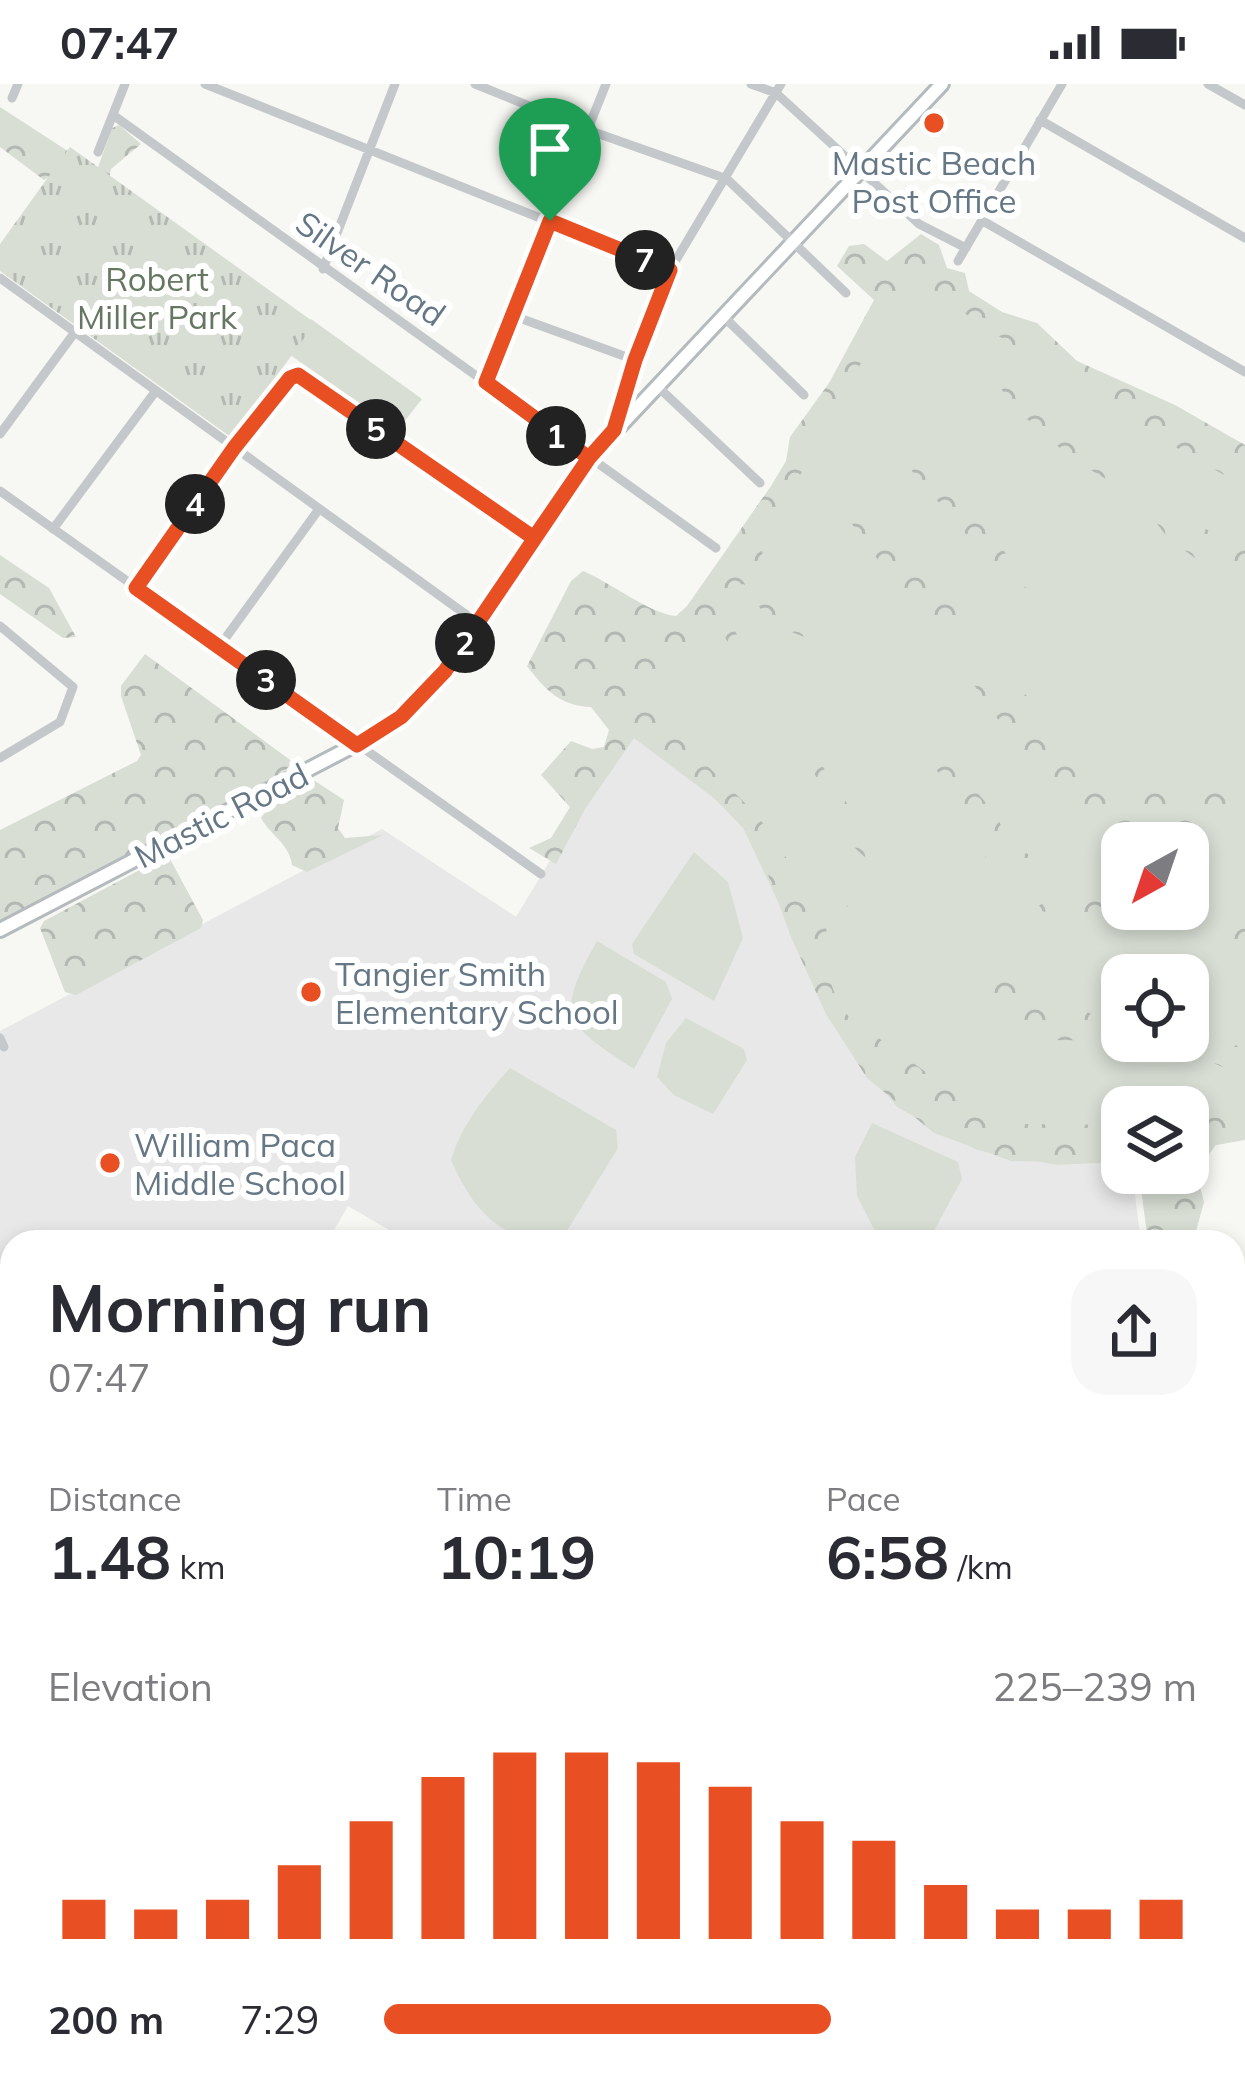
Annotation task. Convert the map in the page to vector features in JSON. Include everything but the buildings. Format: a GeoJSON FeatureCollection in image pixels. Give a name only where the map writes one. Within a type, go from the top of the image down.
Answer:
{"type":"FeatureCollection","features":[{"type":"Feature","properties":{"kind":"main road","name":"Mastic Road"},"geometry":{"type":"LineString","coordinates":[[0,930],[357,745],[416,703],[479,624],[589,458],[942,84]]}},
{"type":"Feature","properties":{"kind":"street"},"geometry":{"type":"LineString","coordinates":[[13,98],[18,84]]}},
{"type":"Feature","properties":{"kind":"street"},"geometry":{"type":"LineString","coordinates":[[98,152],[125,84]]}},
{"type":"Feature","properties":{"kind":"street"},"geometry":{"type":"LineString","coordinates":[[206,84],[670,270]]}},
{"type":"Feature","properties":{"kind":"street"},"geometry":{"type":"LineString","coordinates":[[323,268],[395,84]]}},
{"type":"Feature","properties":{"kind":"street"},"geometry":{"type":"LineString","coordinates":[[475,84],[727,179],[846,292]]}},
{"type":"Feature","properties":{"kind":"street"},"geometry":{"type":"LineString","coordinates":[[486,382],[606,84]]}},
{"type":"Feature","properties":{"kind":"street"},"geometry":{"type":"LineString","coordinates":[[751,84],[778,88],[919,224],[965,248]]}},
{"type":"Feature","properties":{"kind":"street"},"geometry":{"type":"LineString","coordinates":[[958,261],[1062,84]]}},
{"type":"Feature","properties":{"kind":"street"},"geometry":{"type":"LineString","coordinates":[[1208,84],[1245,105]]}},
{"type":"Feature","properties":{"kind":"street"},"geometry":{"type":"LineString","coordinates":[[614,430],[670,270],[778,88]]}},
{"type":"Feature","properties":{"kind":"street","name":"Silver Road"},"geometry":{"type":"LineString","coordinates":[[113,115],[716,548]]}},
{"type":"Feature","properties":{"kind":"street"},"geometry":{"type":"LineString","coordinates":[[1040,121],[1245,238]]}},
{"type":"Feature","properties":{"kind":"street"},"geometry":{"type":"LineString","coordinates":[[983,221],[1245,372]]}},
{"type":"Feature","properties":{"kind":"street"},"geometry":{"type":"LineString","coordinates":[[0,278],[479,624]]}},
{"type":"Feature","properties":{"kind":"street"},"geometry":{"type":"LineString","coordinates":[[514,316],[635,360]]}},
{"type":"Feature","properties":{"kind":"street"},"geometry":{"type":"LineString","coordinates":[[723,316],[804,395]]}},
{"type":"Feature","properties":{"kind":"street"},"geometry":{"type":"LineString","coordinates":[[0,434],[75,332]]}},
{"type":"Feature","properties":{"kind":"street"},"geometry":{"type":"LineString","coordinates":[[136,588],[234,448],[290,378],[298,375],[534,538]]}},
{"type":"Feature","properties":{"kind":"street"},"geometry":{"type":"LineString","coordinates":[[657,386],[760,483]]}},
{"type":"Feature","properties":{"kind":"street"},"geometry":{"type":"LineString","coordinates":[[52,529],[155,392]]}},
{"type":"Feature","properties":{"kind":"street"},"geometry":{"type":"LineString","coordinates":[[0,491],[542,874]]}},
{"type":"Feature","properties":{"kind":"street"},"geometry":{"type":"LineString","coordinates":[[219,647],[319,509]]}},
{"type":"Feature","properties":{"kind":"street"},"geometry":{"type":"LineString","coordinates":[[0,626],[73,687],[60,722],[0,758]]}},
{"type":"Feature","properties":{"kind":"shaded area"},"geometry":{"type":"Polygon","coordinates":[[[638,715],[737,815],[789,919],[1057,1165],[1101,1163],[1101,1194],[1135,1194],[1139,1230],[389,1230],[348,1206],[334,1230],[0,1230],[0,1031],[382,829],[516,917],[638,715]]]}},
{"type":"Feature","properties":{"kind":"green space"},"geometry":{"type":"Polygon","coordinates":[[[0,107],[97,170],[112,128],[119,125],[141,144],[111,169],[109,179],[64,167],[44,180],[0,147],[0,107]]]}},
{"type":"Feature","properties":{"kind":"green space","name":"Robert Miller Park"},"geometry":{"type":"Polygon","coordinates":[[[70,147],[315,323],[232,438],[0,271],[0,244],[70,147]]]}},
{"type":"Feature","properties":{"kind":"green space"},"geometry":{"type":"Polygon","coordinates":[[[921,234],[939,245],[947,268],[965,273],[969,291],[1002,312],[1037,323],[1077,361],[1175,405],[1245,445],[1245,487],[978,323],[916,277],[892,306],[761,547],[770,588],[807,638],[771,624],[744,584],[730,587],[723,607],[765,691],[741,666],[721,630],[707,630],[665,681],[656,704],[668,727],[757,815],[796,872],[826,897],[848,906],[829,913],[826,949],[832,985],[848,1016],[987,1116],[1015,1124],[1101,1125],[1101,1158],[1011,1161],[934,1133],[867,1078],[826,1014],[755,840],[715,799],[634,738],[585,809],[556,864],[529,848],[551,838],[570,807],[541,775],[571,741],[592,749],[604,747],[609,730],[591,707],[554,695],[527,666],[571,581],[583,571],[665,614],[676,616],[687,606],[771,486],[786,461],[790,437],[829,383],[874,300],[837,266],[849,246],[864,244],[887,261],[921,234]]]}},
{"type":"Feature","properties":{"kind":"green space"},"geometry":{"type":"Polygon","coordinates":[[[908,264],[1245,458],[1245,1140],[1209,1146],[1209,1086],[1101,1086],[1101,1163],[1057,1165],[977,1150],[897,1107],[842,1037],[737,815],[638,715],[908,264]]]}},
{"type":"Feature","properties":{"kind":"green space"},"geometry":{"type":"Polygon","coordinates":[[[311,319],[422,399],[396,432],[285,351],[311,319]]]}},
{"type":"Feature","properties":{"kind":"green space"},"geometry":{"type":"Polygon","coordinates":[[[1008,383],[1128,471],[1133,491],[1079,462],[1042,432],[1000,387],[1008,383]]]}},
{"type":"Feature","properties":{"kind":"green space"},"geometry":{"type":"Polygon","coordinates":[[[911,448],[934,456],[1015,564],[1030,597],[1000,574],[912,471],[911,448]]]}},
{"type":"Feature","properties":{"kind":"green space"},"geometry":{"type":"Polygon","coordinates":[[[829,477],[858,491],[902,544],[915,572],[934,577],[962,618],[949,632],[920,610],[885,570],[828,491],[829,477]]]}},
{"type":"Feature","properties":{"kind":"green space"},"geometry":{"type":"Polygon","coordinates":[[[1148,512],[1202,527],[1245,550],[1245,595],[1168,538],[1148,512]]]}},
{"type":"Feature","properties":{"kind":"green space"},"geometry":{"type":"Polygon","coordinates":[[[0,555],[49,588],[76,637],[63,638],[0,594],[0,555]]]}},
{"type":"Feature","properties":{"kind":"green space"},"geometry":{"type":"Polygon","coordinates":[[[957,652],[984,663],[1029,698],[1028,714],[1036,737],[1126,783],[1221,789],[1234,801],[1229,823],[1209,827],[1209,822],[1101,822],[1101,839],[1089,838],[1085,817],[997,719],[957,652]]]}},
{"type":"Feature","properties":{"kind":"green space"},"geometry":{"type":"Polygon","coordinates":[[[145,654],[293,762],[283,773],[0,921],[0,830],[141,755],[121,686],[145,654]]]}},
{"type":"Feature","properties":{"kind":"green space"},"geometry":{"type":"Polygon","coordinates":[[[802,735],[852,811],[877,865],[838,825],[802,735]]]}},
{"type":"Feature","properties":{"kind":"green space"},"geometry":{"type":"Polygon","coordinates":[[[929,739],[997,815],[1007,842],[1038,860],[983,871],[987,844],[971,814],[928,759],[929,739]]]}},
{"type":"Feature","properties":{"kind":"green space"},"geometry":{"type":"Polygon","coordinates":[[[315,781],[344,800],[338,828],[345,838],[383,835],[307,872],[292,865],[261,818],[269,807],[315,781]]]}},
{"type":"Feature","properties":{"kind":"green space"},"geometry":{"type":"Polygon","coordinates":[[[694,852],[728,882],[743,938],[714,1001],[634,954],[632,944],[694,852]]]}},
{"type":"Feature","properties":{"kind":"green space"},"geometry":{"type":"Polygon","coordinates":[[[164,857],[170,859],[203,920],[201,928],[76,995],[65,992],[40,928],[44,921],[164,857]]]}},
{"type":"Feature","properties":{"kind":"green space"},"geometry":{"type":"Polygon","coordinates":[[[1055,896],[1101,899],[1101,923],[1070,922],[1035,908],[1055,896]]]}},
{"type":"Feature","properties":{"kind":"green space"},"geometry":{"type":"Polygon","coordinates":[[[1209,919],[1245,929],[1245,951],[1191,930],[1209,930],[1209,919]]]}},
{"type":"Feature","properties":{"kind":"green space"},"geometry":{"type":"Polygon","coordinates":[[[597,941],[666,982],[672,999],[634,1069],[593,1041],[574,1017],[575,987],[597,941]]]}},
{"type":"Feature","properties":{"kind":"green space"},"geometry":{"type":"Polygon","coordinates":[[[965,975],[994,978],[1101,1017],[1101,1041],[1051,1040],[998,1023],[965,975]]]}},
{"type":"Feature","properties":{"kind":"green space"},"geometry":{"type":"Polygon","coordinates":[[[686,1018],[744,1049],[747,1060],[713,1114],[674,1095],[657,1077],[666,1043],[686,1018]]]}},
{"type":"Feature","properties":{"kind":"green space"},"geometry":{"type":"Polygon","coordinates":[[[1209,1038],[1245,1048],[1245,1077],[1209,1061],[1209,1038]]]}},
{"type":"Feature","properties":{"kind":"green space"},"geometry":{"type":"Polygon","coordinates":[[[510,1068],[616,1130],[618,1148],[567,1230],[506,1230],[469,1195],[451,1160],[475,1111],[510,1068]]]}},
{"type":"Feature","properties":{"kind":"green space"},"geometry":{"type":"Polygon","coordinates":[[[1245,1114],[1245,1131],[1223,1135],[1209,1154],[1209,1118],[1245,1114]]]}},
{"type":"Feature","properties":{"kind":"green space"},"geometry":{"type":"Polygon","coordinates":[[[872,1123],[958,1162],[962,1179],[934,1230],[874,1230],[857,1196],[855,1157],[872,1123]]]}},
{"type":"Feature","properties":{"kind":"green space"},"geometry":{"type":"Polygon","coordinates":[[[1142,1194],[1202,1194],[1196,1230],[1146,1230],[1142,1194]]]}},
{"type":"Feature","properties":{"kind":"place","name":"Mastic Beach Post Office"},"geometry":{"type":"Point","coordinates":[934,123]}},
{"type":"Feature","properties":{"kind":"place","name":"Tangier Smith Elementary School"},"geometry":{"type":"Point","coordinates":[311,992]}},
{"type":"Feature","properties":{"kind":"place","name":"William Paca Middle School"},"geometry":{"type":"Point","coordinates":[110,1163]}},
{"type":"Feature","properties":{"kind":"route"},"geometry":{"type":"LineString","coordinates":[[550,221],[486,382],[589,458],[433,686],[401,717],[357,745],[136,588],[234,448],[290,378],[298,375],[534,538],[589,458],[614,430],[670,270],[550,221]]}}]}
